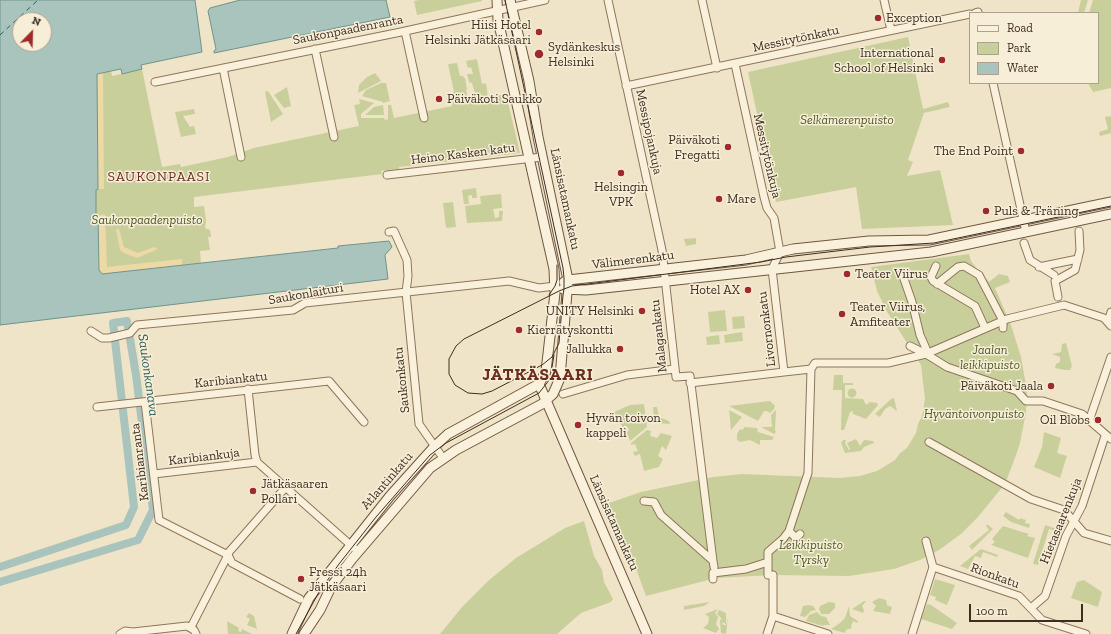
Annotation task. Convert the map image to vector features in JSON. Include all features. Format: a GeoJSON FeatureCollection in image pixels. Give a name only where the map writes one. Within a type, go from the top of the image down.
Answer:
{"type":"FeatureCollection","features":[{"type":"Feature","properties":{"kind":"street","name":"Länsisatamankatu"},"geometry":{"type":"LineString","coordinates":[[497,0],[497,10],[515,99],[522,121],[554,265],[555,286],[547,366],[544,376],[539,384],[648,634]]}},
{"type":"Feature","properties":{"kind":"street","name":"Saukonpaadenranta"},"geometry":{"type":"LineString","coordinates":[[155,82],[405,31],[497,10],[511,3],[545,0]]}},
{"type":"Feature","properties":{"kind":"street","name":"Messipojankuja"},"geometry":{"type":"LineString","coordinates":[[608,0],[662,250],[664,269]]}},
{"type":"Feature","properties":{"kind":"street"},"geometry":{"type":"LineString","coordinates":[[702,0],[717,68]]}},
{"type":"Feature","properties":{"kind":"street"},"geometry":{"type":"LineString","coordinates":[[884,0],[891,30]]}},
{"type":"Feature","properties":{"kind":"street","name":"Länsisatamankatu"},"geometry":{"type":"LineString","coordinates":[[511,3],[529,82],[542,157],[569,290],[560,378],[555,390],[546,401]]}},
{"type":"Feature","properties":{"kind":"street","name":"Messitytönkatu"},"geometry":{"type":"LineString","coordinates":[[626,86],[969,14]]}},
{"type":"Feature","properties":{"kind":"street"},"geometry":{"type":"LineString","coordinates":[[405,31],[424,118]]}},
{"type":"Feature","properties":{"kind":"street"},"geometry":{"type":"LineString","coordinates":[[315,49],[334,137]]}},
{"type":"Feature","properties":{"kind":"street","name":"Messitytönkuja"},"geometry":{"type":"LineString","coordinates":[[735,64],[764,197],[767,208],[774,218],[780,252]]}},
{"type":"Feature","properties":{"kind":"street"},"geometry":{"type":"LineString","coordinates":[[223,68],[241,157]]}},
{"type":"Feature","properties":{"kind":"street"},"geometry":{"type":"LineString","coordinates":[[993,84],[1026,232]]}},
{"type":"Feature","properties":{"kind":"street","name":"Heino Kasken katu"},"geometry":{"type":"LineString","coordinates":[[387,175],[542,157]]}},
{"type":"Feature","properties":{"kind":"street","name":"Välimerenkatu"},"geometry":{"type":"LineString","coordinates":[[555,286],[568,280],[754,259],[780,252],[869,241],[929,240],[1111,202]]}},
{"type":"Feature","properties":{"kind":"street","name":"Välimerenkatu"},"geometry":{"type":"LineString","coordinates":[[555,286],[569,290],[586,290],[919,253],[1111,214]]}},
{"type":"Feature","properties":{"kind":"street","name":"Saukonkatu"},"geometry":{"type":"LineString","coordinates":[[392,229],[407,260],[408,276],[406,292],[418,424],[443,458]]}},
{"type":"Feature","properties":{"kind":"street"},"geometry":{"type":"LineString","coordinates":[[1058,297],[1055,281],[1078,268],[1080,250],[1079,231]]}},
{"type":"Feature","properties":{"kind":"street"},"geometry":{"type":"LineString","coordinates":[[1024,243],[1029,260],[1054,275]]}},
{"type":"Feature","properties":{"kind":"street"},"geometry":{"type":"LineString","coordinates":[[772,269],[780,252]]}},
{"type":"Feature","properties":{"kind":"street"},"geometry":{"type":"LineString","coordinates":[[1040,267],[1065,258],[1078,259]]}},
{"type":"Feature","properties":{"kind":"street"},"geometry":{"type":"LineString","coordinates":[[936,266],[931,277],[937,284],[975,306],[985,328]]}},
{"type":"Feature","properties":{"kind":"street"},"geometry":{"type":"LineString","coordinates":[[937,284],[958,267],[964,266],[979,275],[1005,322]]}},
{"type":"Feature","properties":{"kind":"street","name":"Malagankatu"},"geometry":{"type":"LineString","coordinates":[[664,269],[676,377],[690,376],[690,383]]}},
{"type":"Feature","properties":{"kind":"street","name":"Livornonkatu"},"geometry":{"type":"LineString","coordinates":[[772,269],[784,372],[811,369],[815,363],[888,363],[927,353]]}},
{"type":"Feature","properties":{"kind":"street"},"geometry":{"type":"LineString","coordinates":[[902,273],[912,302],[920,335],[927,353]]}},
{"type":"Feature","properties":{"kind":"street","name":"Saukonlaituri"},"geometry":{"type":"LineString","coordinates":[[91,331],[102,338],[109,338],[130,333],[136,325],[293,310],[306,303],[509,281],[539,288],[555,286]]}},
{"type":"Feature","properties":{"kind":"street"},"geometry":{"type":"LineString","coordinates":[[927,353],[985,328],[1064,305],[1104,318],[1109,324]]}},
{"type":"Feature","properties":{"kind":"street"},"geometry":{"type":"LineString","coordinates":[[1109,324],[1111,312]]}},
{"type":"Feature","properties":{"kind":"street"},"geometry":{"type":"LineString","coordinates":[[910,346],[927,353],[947,367],[1017,391],[1026,401],[1043,402],[1082,414],[1108,437]]}},
{"type":"Feature","properties":{"kind":"street"},"geometry":{"type":"LineString","coordinates":[[1089,421],[1111,357]]}},
{"type":"Feature","properties":{"kind":"street"},"geometry":{"type":"LineString","coordinates":[[563,394],[627,375],[675,369]]}},
{"type":"Feature","properties":{"kind":"street"},"geometry":{"type":"LineString","coordinates":[[767,634],[772,616],[771,575],[768,562],[768,552],[783,539],[789,531],[808,473],[811,369]]}},
{"type":"Feature","properties":{"kind":"street"},"geometry":{"type":"LineString","coordinates":[[644,502],[654,502],[661,515],[713,564],[690,383],[784,372]]}},
{"type":"Feature","properties":{"kind":"street","name":"Karibiankatu"},"geometry":{"type":"LineString","coordinates":[[97,407],[248,389],[319,384],[329,381],[364,422]]}},
{"type":"Feature","properties":{"kind":"street","name":"Atlantinkatu"},"geometry":{"type":"LineString","coordinates":[[304,634],[320,610],[331,587],[355,548],[435,446],[448,434],[539,384]]}},
{"type":"Feature","properties":{"kind":"street"},"geometry":{"type":"LineString","coordinates":[[248,389],[257,462],[355,548]]}},
{"type":"Feature","properties":{"kind":"street","name":"Atlantinkatu"},"geometry":{"type":"LineString","coordinates":[[292,634],[309,598],[422,477],[443,458],[546,401]]}},
{"type":"Feature","properties":{"kind":"street","name":"Karibianranta"},"geometry":{"type":"LineString","coordinates":[[145,402],[159,520],[229,553]]}},
{"type":"Feature","properties":{"kind":"street","name":"Hietasaarenkuja"},"geometry":{"type":"LineString","coordinates":[[1031,608],[1046,596],[1066,536],[1082,506],[1108,437]]}},
{"type":"Feature","properties":{"kind":"street"},"geometry":{"type":"LineString","coordinates":[[929,442],[1031,499],[1064,510],[1084,533],[1111,541]]}},
{"type":"Feature","properties":{"kind":"street","name":"Karibiankuja"},"geometry":{"type":"LineString","coordinates":[[154,474],[257,462]]}},
{"type":"Feature","properties":{"kind":"street"},"geometry":{"type":"LineString","coordinates":[[191,627],[229,553],[285,488]]}},
{"type":"Feature","properties":{"kind":"street"},"geometry":{"type":"LineString","coordinates":[[789,531],[796,538],[800,534]]}},
{"type":"Feature","properties":{"kind":"street"},"geometry":{"type":"LineString","coordinates":[[912,634],[933,567],[926,541]]}},
{"type":"Feature","properties":{"kind":"street"},"geometry":{"type":"LineString","coordinates":[[229,553],[232,563],[300,599]]}},
{"type":"Feature","properties":{"kind":"street"},"geometry":{"type":"LineString","coordinates":[[713,578],[713,573],[746,569],[768,562]]}},
{"type":"Feature","properties":{"kind":"street","name":"Rionkatu"},"geometry":{"type":"LineString","coordinates":[[933,567],[1018,596],[1042,620],[1086,634]]}},
{"type":"Feature","properties":{"kind":"street"},"geometry":{"type":"LineString","coordinates":[[772,616],[828,634]]}},
{"type":"Feature","properties":{"kind":"street"},"geometry":{"type":"LineString","coordinates":[[122,633],[191,627]]}},
{"type":"Feature","properties":{"kind":"street"},"geometry":{"type":"LineString","coordinates":[[191,627],[196,634]]}},
{"type":"Feature","properties":{"kind":"green space"},"geometry":{"type":"Polygon","coordinates":[[[1081,0],[1088,0],[1084,12],[1078,12],[1081,0]]]}},
{"type":"Feature","properties":{"kind":"green space"},"geometry":{"type":"Polygon","coordinates":[[[1093,0],[1111,0],[1111,88],[1093,92],[1089,84],[1099,84],[1099,12],[1089,12],[1093,0]]]}},
{"type":"Feature","properties":{"kind":"green space"},"geometry":{"type":"Polygon","coordinates":[[[414,1],[482,1],[417,15],[414,1]]]}},
{"type":"Feature","properties":{"kind":"green space","name":"Selkämerenpuisto"},"geometry":{"type":"Polygon","coordinates":[[[908,37],[923,109],[948,102],[950,107],[924,113],[908,160],[913,162],[907,176],[940,170],[953,225],[862,229],[856,187],[776,202],[748,72],[908,37]]]}},
{"type":"Feature","properties":{"kind":"green space","name":"Saukonpaadenpuisto"},"geometry":{"type":"Polygon","coordinates":[[[477,59],[482,84],[486,83],[488,98],[506,94],[520,153],[399,167],[399,169],[381,171],[382,174],[194,197],[194,207],[204,206],[206,221],[205,228],[210,230],[211,237],[208,237],[210,250],[200,251],[201,263],[102,274],[96,216],[96,189],[98,189],[97,74],[111,71],[112,76],[142,69],[162,167],[180,164],[181,167],[228,157],[254,148],[359,126],[354,105],[360,104],[359,99],[374,103],[361,114],[361,118],[384,118],[385,120],[388,119],[388,105],[391,105],[394,118],[452,106],[450,94],[454,92],[448,64],[457,63],[460,76],[465,78],[469,102],[477,100],[472,83],[469,82],[467,74],[473,74],[471,67],[468,68],[466,61],[477,59]]]}},
{"type":"Feature","properties":{"kind":"green space"},"geometry":{"type":"Polygon","coordinates":[[[375,73],[381,81],[358,93],[359,85],[367,77],[375,73]]]}},
{"type":"Feature","properties":{"kind":"green space"},"geometry":{"type":"Polygon","coordinates":[[[381,83],[386,83],[390,101],[383,103],[362,96],[366,90],[381,83]]]}},
{"type":"Feature","properties":{"kind":"green space"},"geometry":{"type":"Polygon","coordinates":[[[287,87],[291,106],[284,108],[274,95],[287,87]]]}},
{"type":"Feature","properties":{"kind":"green space"},"geometry":{"type":"Polygon","coordinates":[[[268,91],[283,114],[271,122],[265,92],[268,91]]]}},
{"type":"Feature","properties":{"kind":"green space"},"geometry":{"type":"Polygon","coordinates":[[[383,105],[384,115],[365,115],[374,107],[383,105]]]}},
{"type":"Feature","properties":{"kind":"green space"},"geometry":{"type":"Polygon","coordinates":[[[194,109],[195,114],[183,116],[190,127],[194,126],[196,134],[181,137],[175,112],[194,109]]]}},
{"type":"Feature","properties":{"kind":"green space"},"geometry":{"type":"Polygon","coordinates":[[[1111,116],[1111,133],[1100,136],[1099,132],[1108,129],[1105,117],[1111,116]]]}},
{"type":"Feature","properties":{"kind":"green space"},"geometry":{"type":"Polygon","coordinates":[[[476,188],[477,198],[472,198],[472,195],[468,196],[469,204],[464,204],[462,190],[476,188]]]}},
{"type":"Feature","properties":{"kind":"green space"},"geometry":{"type":"Polygon","coordinates":[[[501,194],[502,208],[493,209],[495,218],[499,217],[499,211],[503,211],[502,221],[467,223],[465,206],[481,204],[480,196],[501,194]]]}},
{"type":"Feature","properties":{"kind":"green space"},"geometry":{"type":"Polygon","coordinates":[[[453,202],[456,227],[446,228],[443,203],[453,202]]]}},
{"type":"Feature","properties":{"kind":"green space"},"geometry":{"type":"Polygon","coordinates":[[[696,238],[696,244],[686,246],[684,239],[696,238]]]}},
{"type":"Feature","properties":{"kind":"green space","name":"Hyväntoivonpuisto"},"geometry":{"type":"Polygon","coordinates":[[[969,254],[971,261],[985,280],[987,279],[989,282],[999,274],[1008,276],[1010,282],[995,288],[1011,325],[1021,357],[1027,391],[1026,412],[1020,443],[1005,484],[978,517],[961,534],[939,550],[920,560],[894,569],[849,576],[773,575],[716,578],[646,596],[628,548],[623,543],[606,504],[641,492],[713,477],[742,474],[840,478],[860,476],[877,471],[895,460],[900,453],[907,448],[916,433],[922,416],[925,399],[921,365],[886,310],[877,291],[871,267],[969,254]]]}},
{"type":"Feature","properties":{"kind":"green space"},"geometry":{"type":"Polygon","coordinates":[[[725,310],[727,331],[710,332],[708,312],[725,310]]]}},
{"type":"Feature","properties":{"kind":"green space"},"geometry":{"type":"Polygon","coordinates":[[[744,316],[745,328],[733,329],[732,317],[744,316]]]}},
{"type":"Feature","properties":{"kind":"green space"},"geometry":{"type":"Polygon","coordinates":[[[742,332],[743,341],[725,343],[724,335],[742,332]]]}},
{"type":"Feature","properties":{"kind":"green space"},"geometry":{"type":"Polygon","coordinates":[[[719,335],[720,344],[707,345],[706,337],[719,335]]]}},
{"type":"Feature","properties":{"kind":"green space"},"geometry":{"type":"Polygon","coordinates":[[[1066,343],[1072,366],[1070,370],[1055,368],[1056,364],[1060,362],[1060,357],[1052,354],[1061,352],[1062,344],[1066,343]]]}},
{"type":"Feature","properties":{"kind":"green space"},"geometry":{"type":"Polygon","coordinates":[[[834,375],[843,375],[843,383],[853,383],[853,385],[845,385],[845,398],[863,399],[866,405],[870,402],[877,403],[878,405],[866,419],[853,414],[853,411],[850,412],[844,430],[841,430],[842,390],[833,390],[834,375]]]}},
{"type":"Feature","properties":{"kind":"green space"},"geometry":{"type":"Polygon","coordinates":[[[852,388],[857,393],[852,398],[847,393],[852,388]]]}},
{"type":"Feature","properties":{"kind":"green space"},"geometry":{"type":"Polygon","coordinates":[[[894,398],[897,411],[890,406],[885,409],[880,417],[875,414],[891,399],[894,398]]]}},
{"type":"Feature","properties":{"kind":"green space"},"geometry":{"type":"Polygon","coordinates":[[[770,401],[775,406],[774,409],[770,413],[764,411],[758,421],[729,406],[770,401]]]}},
{"type":"Feature","properties":{"kind":"green space"},"geometry":{"type":"Polygon","coordinates":[[[644,404],[647,427],[630,441],[627,433],[629,429],[625,425],[623,428],[614,412],[630,405],[644,404]]]}},
{"type":"Feature","properties":{"kind":"green space"},"geometry":{"type":"Polygon","coordinates":[[[653,407],[657,407],[659,417],[669,421],[670,424],[657,423],[654,420],[653,407]]]}},
{"type":"Feature","properties":{"kind":"green space"},"geometry":{"type":"Polygon","coordinates":[[[729,410],[742,417],[731,430],[730,419],[729,410]]]}},
{"type":"Feature","properties":{"kind":"green space"},"geometry":{"type":"Polygon","coordinates":[[[776,410],[776,432],[774,434],[761,427],[772,427],[771,415],[776,410]]]}},
{"type":"Feature","properties":{"kind":"green space"},"geometry":{"type":"Polygon","coordinates":[[[745,427],[757,428],[758,432],[774,437],[772,440],[760,440],[760,445],[750,440],[740,442],[737,440],[737,434],[740,429],[742,430],[745,427]]]}},
{"type":"Feature","properties":{"kind":"green space"},"geometry":{"type":"Polygon","coordinates":[[[647,430],[651,431],[650,436],[657,438],[661,433],[672,436],[666,450],[662,446],[658,456],[663,459],[659,467],[644,471],[640,454],[635,456],[633,452],[638,451],[635,444],[631,445],[631,443],[647,430]]]}},
{"type":"Feature","properties":{"kind":"green space"},"geometry":{"type":"Polygon","coordinates":[[[1044,432],[1061,438],[1057,453],[1067,456],[1060,478],[1034,467],[1042,447],[1044,432]]]}},
{"type":"Feature","properties":{"kind":"green space"},"geometry":{"type":"Polygon","coordinates":[[[856,439],[860,446],[864,440],[873,441],[874,443],[864,447],[861,451],[845,453],[841,443],[843,440],[846,440],[845,443],[849,450],[850,449],[847,443],[856,439]]]}},
{"type":"Feature","properties":{"kind":"green space"},"geometry":{"type":"Polygon","coordinates":[[[1006,512],[1019,520],[1020,518],[1026,520],[1025,523],[1030,524],[1029,528],[1011,522],[1003,516],[1006,512]]]}},
{"type":"Feature","properties":{"kind":"green space"},"geometry":{"type":"Polygon","coordinates":[[[584,521],[594,556],[602,570],[604,582],[613,599],[611,602],[581,613],[557,634],[440,634],[462,607],[488,581],[516,558],[565,528],[584,521]]]}},
{"type":"Feature","properties":{"kind":"green space"},"geometry":{"type":"Polygon","coordinates":[[[987,524],[993,529],[972,550],[969,546],[989,530],[986,526],[987,524]]]}},
{"type":"Feature","properties":{"kind":"green space"},"geometry":{"type":"Polygon","coordinates":[[[1045,525],[1057,529],[1056,531],[1049,529],[1038,565],[1033,564],[1045,525]]]}},
{"type":"Feature","properties":{"kind":"green space"},"geometry":{"type":"Polygon","coordinates":[[[1003,526],[1029,534],[1027,536],[1035,538],[1028,558],[991,545],[995,542],[992,539],[1003,526]]]}},
{"type":"Feature","properties":{"kind":"green space"},"geometry":{"type":"Polygon","coordinates":[[[981,549],[998,555],[997,557],[983,552],[981,558],[975,556],[968,569],[960,566],[981,549]]]}},
{"type":"Feature","properties":{"kind":"green space"},"geometry":{"type":"Polygon","coordinates":[[[935,579],[955,585],[947,605],[935,600],[936,597],[930,595],[935,579]]]}},
{"type":"Feature","properties":{"kind":"green space"},"geometry":{"type":"Polygon","coordinates":[[[1084,580],[1102,592],[1098,607],[1071,598],[1077,582],[1084,580]]]}},
{"type":"Feature","properties":{"kind":"green space"},"geometry":{"type":"Polygon","coordinates":[[[879,598],[886,600],[887,605],[892,607],[890,614],[873,611],[876,606],[872,602],[879,598]]]}},
{"type":"Feature","properties":{"kind":"green space"},"geometry":{"type":"Polygon","coordinates":[[[866,601],[862,606],[864,610],[863,613],[852,609],[866,601]]]}},
{"type":"Feature","properties":{"kind":"green space"},"geometry":{"type":"Polygon","coordinates":[[[710,602],[704,606],[684,610],[684,606],[710,602]]]}},
{"type":"Feature","properties":{"kind":"green space"},"geometry":{"type":"Polygon","coordinates":[[[829,602],[835,603],[835,608],[829,614],[821,614],[819,609],[820,606],[829,602]]]}},
{"type":"Feature","properties":{"kind":"green space"},"geometry":{"type":"Polygon","coordinates":[[[927,604],[931,605],[957,623],[952,629],[921,619],[927,604]]]}},
{"type":"Feature","properties":{"kind":"green space"},"geometry":{"type":"Polygon","coordinates":[[[803,606],[813,606],[816,610],[811,611],[805,617],[800,616],[803,606]]]}},
{"type":"Feature","properties":{"kind":"green space"},"geometry":{"type":"Polygon","coordinates":[[[849,606],[850,616],[858,621],[857,623],[853,621],[851,626],[852,628],[846,630],[845,633],[831,629],[845,618],[849,606]]]}},
{"type":"Feature","properties":{"kind":"green space"},"geometry":{"type":"Polygon","coordinates":[[[718,609],[715,613],[718,617],[716,624],[719,629],[716,633],[703,628],[708,624],[709,617],[705,614],[718,609]]]}},
{"type":"Feature","properties":{"kind":"green space"},"geometry":{"type":"Polygon","coordinates":[[[719,610],[726,613],[726,624],[722,622],[723,625],[726,625],[728,617],[726,634],[721,633],[720,620],[722,619],[717,614],[719,610]]]}},
{"type":"Feature","properties":{"kind":"green space"},"geometry":{"type":"Polygon","coordinates":[[[817,612],[821,616],[826,617],[830,625],[823,626],[806,621],[809,615],[817,612]]]}},
{"type":"Feature","properties":{"kind":"green space"},"geometry":{"type":"Polygon","coordinates":[[[249,613],[254,616],[257,629],[247,625],[250,619],[246,617],[249,613]]]}},
{"type":"Feature","properties":{"kind":"green space"},"geometry":{"type":"Polygon","coordinates":[[[227,621],[239,628],[238,631],[241,632],[242,629],[252,634],[228,634],[227,621]]]}},
{"type":"Feature","properties":{"kind":"sand"},"geometry":{"type":"Polygon","coordinates":[[[103,73],[104,189],[98,189],[97,74],[103,73]]]}},
{"type":"Feature","properties":{"kind":"sand"},"geometry":{"type":"Polygon","coordinates":[[[105,214],[107,267],[182,259],[182,265],[102,274],[99,270],[98,216],[105,214]]]}},
{"type":"Feature","properties":{"kind":"sand"},"geometry":{"type":"Polygon","coordinates":[[[116,229],[119,229],[124,247],[138,253],[154,247],[158,249],[137,258],[124,253],[120,250],[116,229]]]}},
{"type":"Feature","properties":{"kind":"water"},"geometry":{"type":"Polygon","coordinates":[[[0,0],[195,0],[202,52],[141,65],[142,69],[122,74],[121,69],[97,74],[98,189],[96,190],[96,216],[98,216],[99,270],[102,274],[389,241],[392,247],[385,255],[388,279],[0,325],[0,0]]]}},
{"type":"Feature","properties":{"kind":"water"},"geometry":{"type":"Polygon","coordinates":[[[240,0],[386,0],[390,17],[214,53],[216,49],[208,11],[210,8],[240,0]]]}},
{"type":"Feature","properties":{"kind":"waterway","name":"Saukonkanava"},"geometry":{"type":"LineString","coordinates":[[0,567],[126,525],[134,507],[113,323],[127,321],[136,375],[153,510],[138,540],[0,582]]}},
{"type":"Feature","properties":{"kind":"ferry route"},"geometry":{"type":"LineString","coordinates":[[0,35],[38,0]]}},
{"type":"Feature","properties":{"kind":"tram line"},"geometry":{"type":"LineString","coordinates":[[505,0],[563,268],[564,289],[559,343],[552,357],[542,365],[492,391],[482,394],[468,393],[455,385],[449,374],[449,359],[456,346],[464,339],[559,291],[564,289],[572,286],[870,247],[934,243],[1111,206]]}},
{"type":"Feature","properties":{"kind":"tram line"},"geometry":{"type":"LineString","coordinates":[[549,295],[557,280],[557,265]]}},
{"type":"Feature","properties":{"kind":"tram line"},"geometry":{"type":"LineString","coordinates":[[296,634],[319,592],[339,564],[376,517],[430,455],[446,443],[539,393],[550,379],[554,355]]}},
{"type":"Feature","properties":{"kind":"place","name":"Exception"},"geometry":{"type":"Point","coordinates":[878,18]}},
{"type":"Feature","properties":{"kind":"place","name":"Hiisi Hotel Helsinki Jätkäsaari"},"geometry":{"type":"Point","coordinates":[539,32]}},
{"type":"Feature","properties":{"kind":"place","name":"Sydänkeskus Helsinki"},"geometry":{"type":"Point","coordinates":[539,54]}},
{"type":"Feature","properties":{"kind":"place","name":"International School of Helsinki"},"geometry":{"type":"Point","coordinates":[942,60]}},
{"type":"Feature","properties":{"kind":"place","name":"Päiväkoti Saukko"},"geometry":{"type":"Point","coordinates":[439,99]}},
{"type":"Feature","properties":{"kind":"place","name":"Päiväkoti Fregatti"},"geometry":{"type":"Point","coordinates":[728,147]}},
{"type":"Feature","properties":{"kind":"place","name":"The End Point"},"geometry":{"type":"Point","coordinates":[1021,151]}},
{"type":"Feature","properties":{"kind":"place","name":"Helsingin VPK"},"geometry":{"type":"Point","coordinates":[621,173]}},
{"type":"Feature","properties":{"kind":"place","name":"Mare"},"geometry":{"type":"Point","coordinates":[719,199]}},
{"type":"Feature","properties":{"kind":"place","name":"Puls & Träning"},"geometry":{"type":"Point","coordinates":[986,211]}},
{"type":"Feature","properties":{"kind":"place","name":"Teater Viirus"},"geometry":{"type":"Point","coordinates":[847,274]}},
{"type":"Feature","properties":{"kind":"place","name":"Hotel AX"},"geometry":{"type":"Point","coordinates":[748,290]}},
{"type":"Feature","properties":{"kind":"place","name":"UNITY Helsinki"},"geometry":{"type":"Point","coordinates":[642,311]}},
{"type":"Feature","properties":{"kind":"place","name":"Teater Viirus, Amfiteater"},"geometry":{"type":"Point","coordinates":[842,314]}},
{"type":"Feature","properties":{"kind":"place","name":"Kierrätyskontti"},"geometry":{"type":"Point","coordinates":[519,330]}},
{"type":"Feature","properties":{"kind":"place","name":"Jallukka"},"geometry":{"type":"Point","coordinates":[620,349]}},
{"type":"Feature","properties":{"kind":"place","name":"Päiväkoti Jaala"},"geometry":{"type":"Point","coordinates":[1051,386]}},
{"type":"Feature","properties":{"kind":"place","name":"Oil Blobs"},"geometry":{"type":"Point","coordinates":[1098,420]}},
{"type":"Feature","properties":{"kind":"place","name":"Hyvän toivon kappeli"},"geometry":{"type":"Point","coordinates":[578,425]}},
{"type":"Feature","properties":{"kind":"place","name":"Jätkäsaaren Pollari"},"geometry":{"type":"Point","coordinates":[253,491]}},
{"type":"Feature","properties":{"kind":"place","name":"Fressi 24h Jätkäsaari"},"geometry":{"type":"Point","coordinates":[301,579]}},
{"type":"Feature","properties":{"kind":"district","name":"SAUKONPAASI"},"geometry":{"type":"Point","coordinates":[159,177]}},
{"type":"Feature","properties":{"kind":"district","name":"JÄTKÄSAARI"},"geometry":{"type":"Point","coordinates":[538,375]}},
{"type":"Feature","properties":{"kind":"park label","name":"Jaalan leikkipuisto"},"geometry":{"type":"Point","coordinates":[990,358]}},
{"type":"Feature","properties":{"kind":"park label","name":"Leikkipuisto Tyrsky"},"geometry":{"type":"Point","coordinates":[811,552]}}]}
